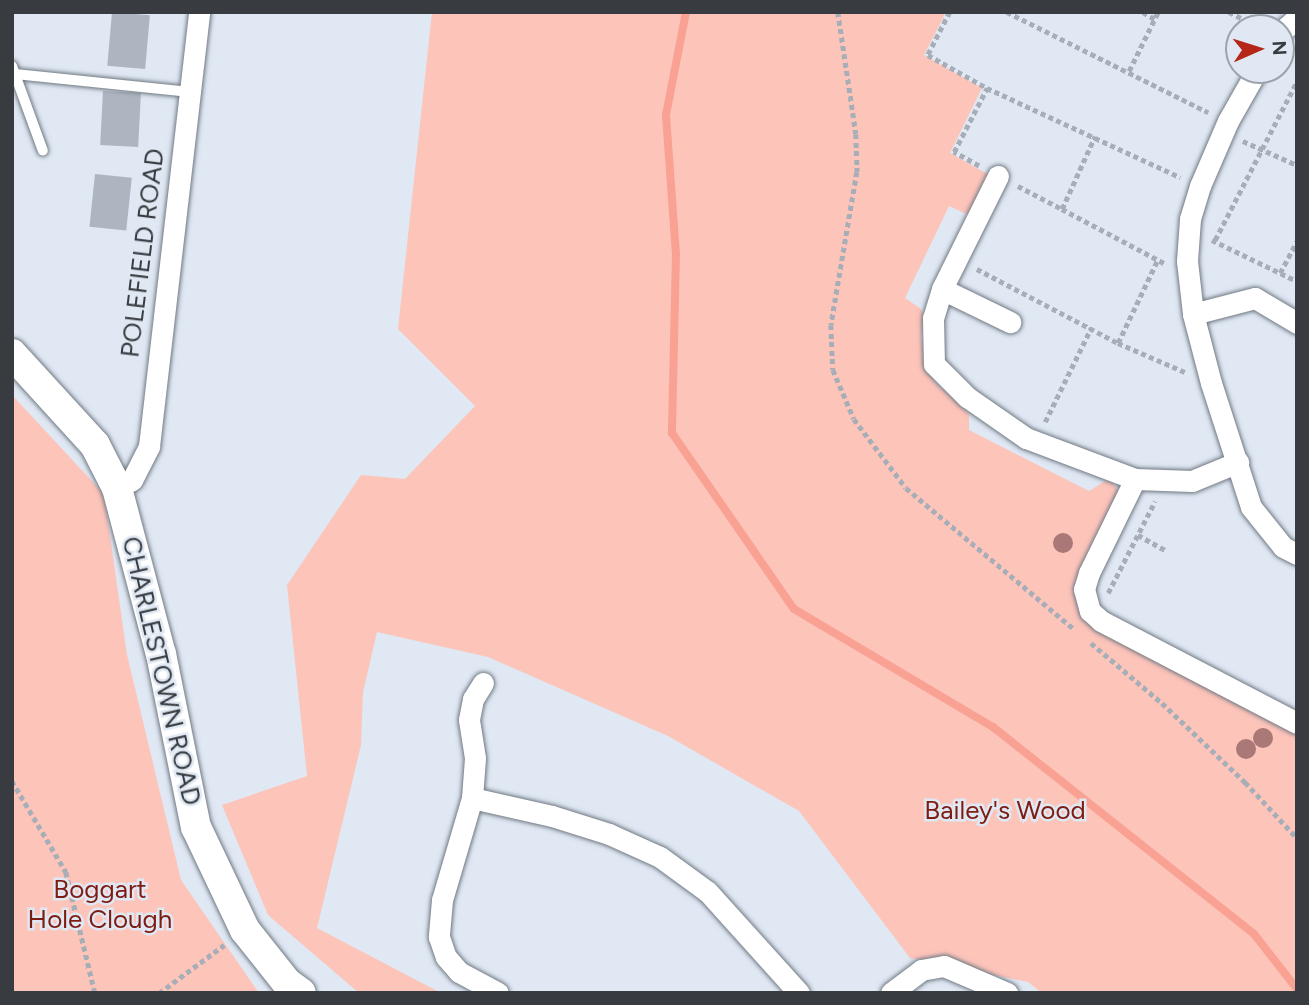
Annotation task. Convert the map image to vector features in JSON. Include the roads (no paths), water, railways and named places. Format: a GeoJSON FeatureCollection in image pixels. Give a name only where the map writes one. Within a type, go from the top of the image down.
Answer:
{"type":"FeatureCollection","features":[{"type":"Feature","properties":{"kind":"street","name":"POLEFIELD ROAD"},"geometry":{"type":"LineString","coordinates":[[117,488],[132,480],[140,469],[149,446],[199,12]]}},
{"type":"Feature","properties":{"kind":"street"},"geometry":{"type":"LineString","coordinates":[[1249,84],[1225,127],[1200,186],[1187,242],[1188,278],[1193,314],[1211,383],[1251,507],[1283,547],[1297,554]]}},
{"type":"Feature","properties":{"kind":"street"},"geometry":{"type":"LineString","coordinates":[[998,176],[942,289],[933,318],[934,364],[967,397],[1036,442],[1135,479],[1192,481],[1238,462]]}},
{"type":"Feature","properties":{"kind":"street"},"geometry":{"type":"LineString","coordinates":[[942,289],[1010,322]]}},
{"type":"Feature","properties":{"kind":"street"},"geometry":{"type":"LineString","coordinates":[[1193,314],[1255,298],[1297,323]]}},
{"type":"Feature","properties":{"kind":"street","name":"CHARLESTOWN ROAD"},"geometry":{"type":"LineString","coordinates":[[12,354],[95,445],[117,488],[161,654],[196,827],[245,930],[287,983],[301,993]]}},
{"type":"Feature","properties":{"kind":"street"},"geometry":{"type":"LineString","coordinates":[[1135,479],[1089,573],[1084,589],[1090,611],[1101,621],[1297,723]]}},
{"type":"Feature","properties":{"kind":"street"},"geometry":{"type":"LineString","coordinates":[[483,683],[474,699],[469,720],[474,758],[472,798],[442,900],[439,937],[446,957],[459,972],[498,993]]}},
{"type":"Feature","properties":{"kind":"street"},"geometry":{"type":"LineString","coordinates":[[472,798],[552,816],[609,834],[660,857],[708,892],[799,993]]}},
{"type":"Feature","properties":{"kind":"street"},"geometry":{"type":"LineString","coordinates":[[891,993],[921,970],[944,966],[1007,993]]}},
{"type":"Feature","properties":{"kind":"lane"},"geometry":{"type":"LineString","coordinates":[[43,151],[14,70],[190,92]]}},
{"type":"Feature","properties":{"kind":"waterway"},"geometry":{"type":"LineString","coordinates":[[686,12],[666,115],[676,253],[672,433],[794,609],[993,727],[1254,934],[1297,989]]}},
{"type":"Feature","properties":{"kind":"park label","name":"Bailey's Wood"},"geometry":{"type":"Point","coordinates":[1005,811]}},
{"type":"Feature","properties":{"kind":"park label","name":"Boggart Hole Clough"},"geometry":{"type":"Point","coordinates":[100,905]}}]}
